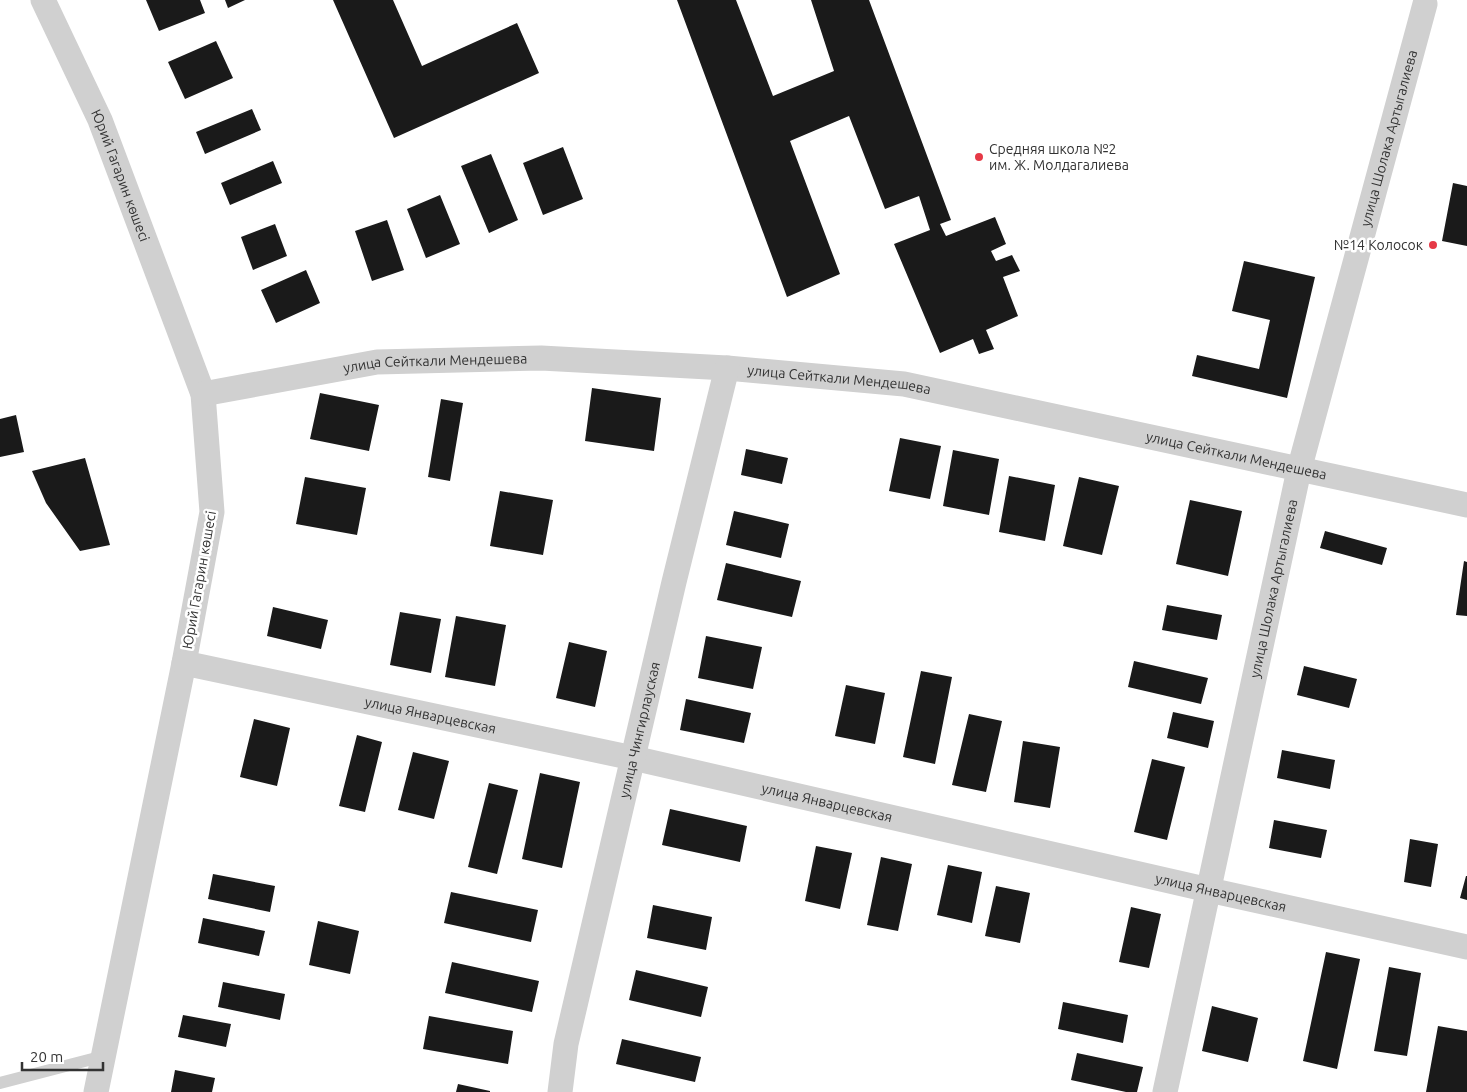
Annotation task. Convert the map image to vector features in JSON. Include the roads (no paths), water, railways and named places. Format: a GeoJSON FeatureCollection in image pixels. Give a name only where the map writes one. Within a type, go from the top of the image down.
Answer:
{"type":"FeatureCollection","features":[{"type":"Feature","properties":{"kind":"street","name":"Юрий Гагарин көшесі"},"geometry":{"type":"LineString","coordinates":[[43,0],[100,120],[203,394],[212,512],[184,664],[96,1092]]}},
{"type":"Feature","properties":{"kind":"street","name":"улица Шолака Артыгалиева"},"geometry":{"type":"LineString","coordinates":[[1165,1092],[1299,470],[1425,4]]}},
{"type":"Feature","properties":{"kind":"street","name":"улица Сейткали Мендешева"},"geometry":{"type":"LineString","coordinates":[[203,394],[377,362],[541,358],[727,368],[904,384],[1467,505]]}},
{"type":"Feature","properties":{"kind":"street","name":"улица Чингирлауская"},"geometry":{"type":"LineString","coordinates":[[560,1092],[566,1044],[674,582],[727,368]]}},
{"type":"Feature","properties":{"kind":"street","name":"улица Январцевская"},"geometry":{"type":"LineString","coordinates":[[184,664],[633,758],[1467,947]]}},
{"type":"Feature","properties":{"kind":"lane"},"geometry":{"type":"LineString","coordinates":[[0,1083],[104,1056]]}},
{"type":"Feature","properties":{"kind":"place","name":"Средняя школа №2 им. Ж. Молдагалиева"},"geometry":{"type":"Point","coordinates":[979,157]}},
{"type":"Feature","properties":{"kind":"place","name":"№14 Колосок"},"geometry":{"type":"Point","coordinates":[1433,245]}}]}
